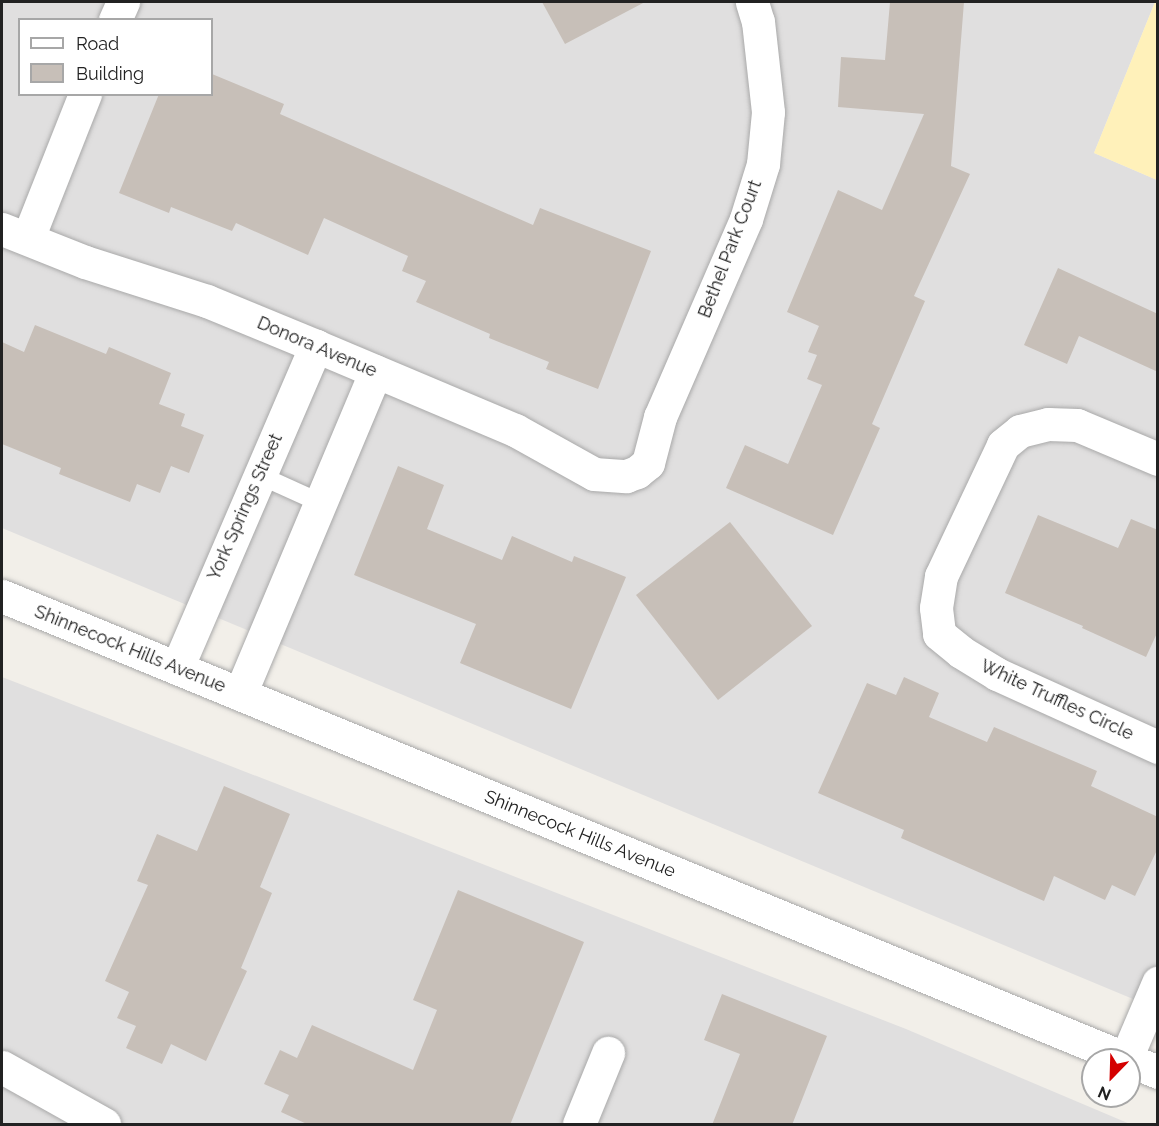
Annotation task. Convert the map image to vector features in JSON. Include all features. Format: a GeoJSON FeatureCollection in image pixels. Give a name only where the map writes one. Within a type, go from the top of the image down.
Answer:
{"type":"FeatureCollection","features":[{"type":"Feature","properties":{"kind":"street"},"geometry":{"type":"LineString","coordinates":[[116,18],[123,2]]}},
{"type":"Feature","properties":{"kind":"street","name":"Bethel Park Court"},"geometry":{"type":"LineString","coordinates":[[626,476],[637,472],[648,463],[660,417],[746,219],[763,164],[768,112],[758,22],[752,2]]}},
{"type":"Feature","properties":{"kind":"street"},"geometry":{"type":"LineString","coordinates":[[15,234],[84,96]]}},
{"type":"Feature","properties":{"kind":"street","name":"Donora Avenue"},"geometry":{"type":"LineString","coordinates":[[15,234],[85,262],[207,301],[316,346],[515,430],[594,474],[626,476]]}},
{"type":"Feature","properties":{"kind":"street","name":"York Springs Street"},"geometry":{"type":"LineString","coordinates":[[177,668],[316,346]]}},
{"type":"Feature","properties":{"kind":"street"},"geometry":{"type":"LineString","coordinates":[[240,694],[376,371]]}},
{"type":"Feature","properties":{"kind":"street","name":"White Truffles Circle"},"geometry":{"type":"LineString","coordinates":[[1158,459],[1077,424],[1048,423],[1020,431],[1003,445],[941,576],[936,608],[939,634],[961,652],[997,674],[1158,747]]}},
{"type":"Feature","properties":{"kind":"street","name":"Shinnecock Hills Avenue"},"geometry":{"type":"LineString","coordinates":[[2,596],[1102,1048]]}},
{"type":"Feature","properties":{"kind":"street"},"geometry":{"type":"LineString","coordinates":[[1130,1048],[1158,983]]}},
{"type":"Feature","properties":{"kind":"street"},"geometry":{"type":"LineString","coordinates":[[579,1125],[608,1053]]}},
{"type":"Feature","properties":{"kind":"street","name":"Shinnecock Hills Avenue"},"geometry":{"type":"LineString","coordinates":[[1141,1065],[1158,1072]]}},
{"type":"Feature","properties":{"kind":"street"},"geometry":{"type":"LineString","coordinates":[[2,1067],[104,1125]]}},
{"type":"Feature","properties":{"kind":"lane"},"geometry":{"type":"LineString","coordinates":[[259,475],[321,503]]}},
{"type":"Feature","properties":{"kind":"shaded area"},"geometry":{"type":"Polygon","coordinates":[[[2,2],[1155,2],[1094,153],[1157,180],[1157,1009],[2,528],[2,2]]]}},
{"type":"Feature","properties":{"kind":"shaded area"},"geometry":{"type":"Polygon","coordinates":[[[2,677],[906,1029],[1081,1103],[1081,1108],[1092,1108],[1130,1124],[2,1124],[2,677]]]}},
{"type":"Feature","properties":{"kind":"sand"},"geometry":{"type":"Polygon","coordinates":[[[1155,2],[1158,2],[1157,180],[1094,153],[1155,2]]]}},
{"type":"Feature","properties":{"kind":"building"},"geometry":{"type":"Polygon","coordinates":[[[542,2],[645,2],[565,44],[542,2]]]}},
{"type":"Feature","properties":{"kind":"building"},"geometry":{"type":"Polygon","coordinates":[[[890,2],[964,2],[951,166],[970,174],[914,296],[925,301],[872,424],[880,428],[833,535],[726,488],[745,445],[788,464],[822,385],[807,379],[817,355],[808,352],[819,326],[787,312],[838,190],[882,210],[924,114],[838,107],[841,57],[885,60],[890,2]]]}},
{"type":"Feature","properties":{"kind":"building"},"geometry":{"type":"Polygon","coordinates":[[[213,74],[284,104],[280,114],[533,225],[540,208],[651,251],[598,389],[546,369],[549,362],[489,338],[490,334],[416,302],[426,281],[402,271],[408,256],[324,218],[308,255],[236,223],[232,231],[171,207],[169,213],[119,193],[158,96],[213,96],[213,74]]]}},
{"type":"Feature","properties":{"kind":"building"},"geometry":{"type":"Polygon","coordinates":[[[1058,268],[1158,314],[1158,372],[1079,336],[1067,364],[1024,345],[1058,268]]]}},
{"type":"Feature","properties":{"kind":"building"},"geometry":{"type":"Polygon","coordinates":[[[35,325],[106,354],[109,347],[171,373],[159,404],[185,414],[181,426],[204,435],[189,473],[171,466],[160,493],[137,484],[130,502],[59,474],[61,468],[2,444],[2,342],[24,352],[35,325]]]}},
{"type":"Feature","properties":{"kind":"building"},"geometry":{"type":"Polygon","coordinates":[[[398,466],[444,485],[427,529],[502,560],[512,536],[572,562],[574,556],[626,577],[571,709],[460,663],[476,624],[354,575],[398,466]]]}},
{"type":"Feature","properties":{"kind":"building"},"geometry":{"type":"Polygon","coordinates":[[[1038,515],[1118,548],[1131,519],[1158,530],[1158,631],[1146,657],[1082,628],[1083,626],[1005,593],[1038,515]]]}},
{"type":"Feature","properties":{"kind":"building"},"geometry":{"type":"Polygon","coordinates":[[[730,522],[812,626],[718,700],[636,595],[730,522]]]}},
{"type":"Feature","properties":{"kind":"building"},"geometry":{"type":"Polygon","coordinates":[[[904,677],[939,693],[929,717],[987,742],[994,727],[1097,771],[1091,786],[1158,817],[1158,848],[1135,896],[1112,885],[1105,900],[1054,876],[1044,901],[901,838],[904,830],[818,793],[867,683],[896,695],[904,677]]]}},
{"type":"Feature","properties":{"kind":"building"},"geometry":{"type":"Polygon","coordinates":[[[224,786],[290,814],[260,887],[272,893],[241,968],[247,971],[206,1061],[171,1044],[162,1064],[126,1048],[136,1026],[117,1018],[129,992],[105,981],[148,885],[137,881],[157,834],[197,851],[224,786]]]}},
{"type":"Feature","properties":{"kind":"building"},"geometry":{"type":"Polygon","coordinates":[[[458,890],[584,942],[510,1125],[309,1125],[281,1112],[289,1095],[264,1084],[280,1050],[297,1058],[312,1025],[413,1070],[437,1010],[413,1000],[458,890]]]}},
{"type":"Feature","properties":{"kind":"building"},"geometry":{"type":"Polygon","coordinates":[[[722,994],[827,1036],[792,1125],[712,1125],[740,1054],[704,1040],[722,994]]]}}]}
